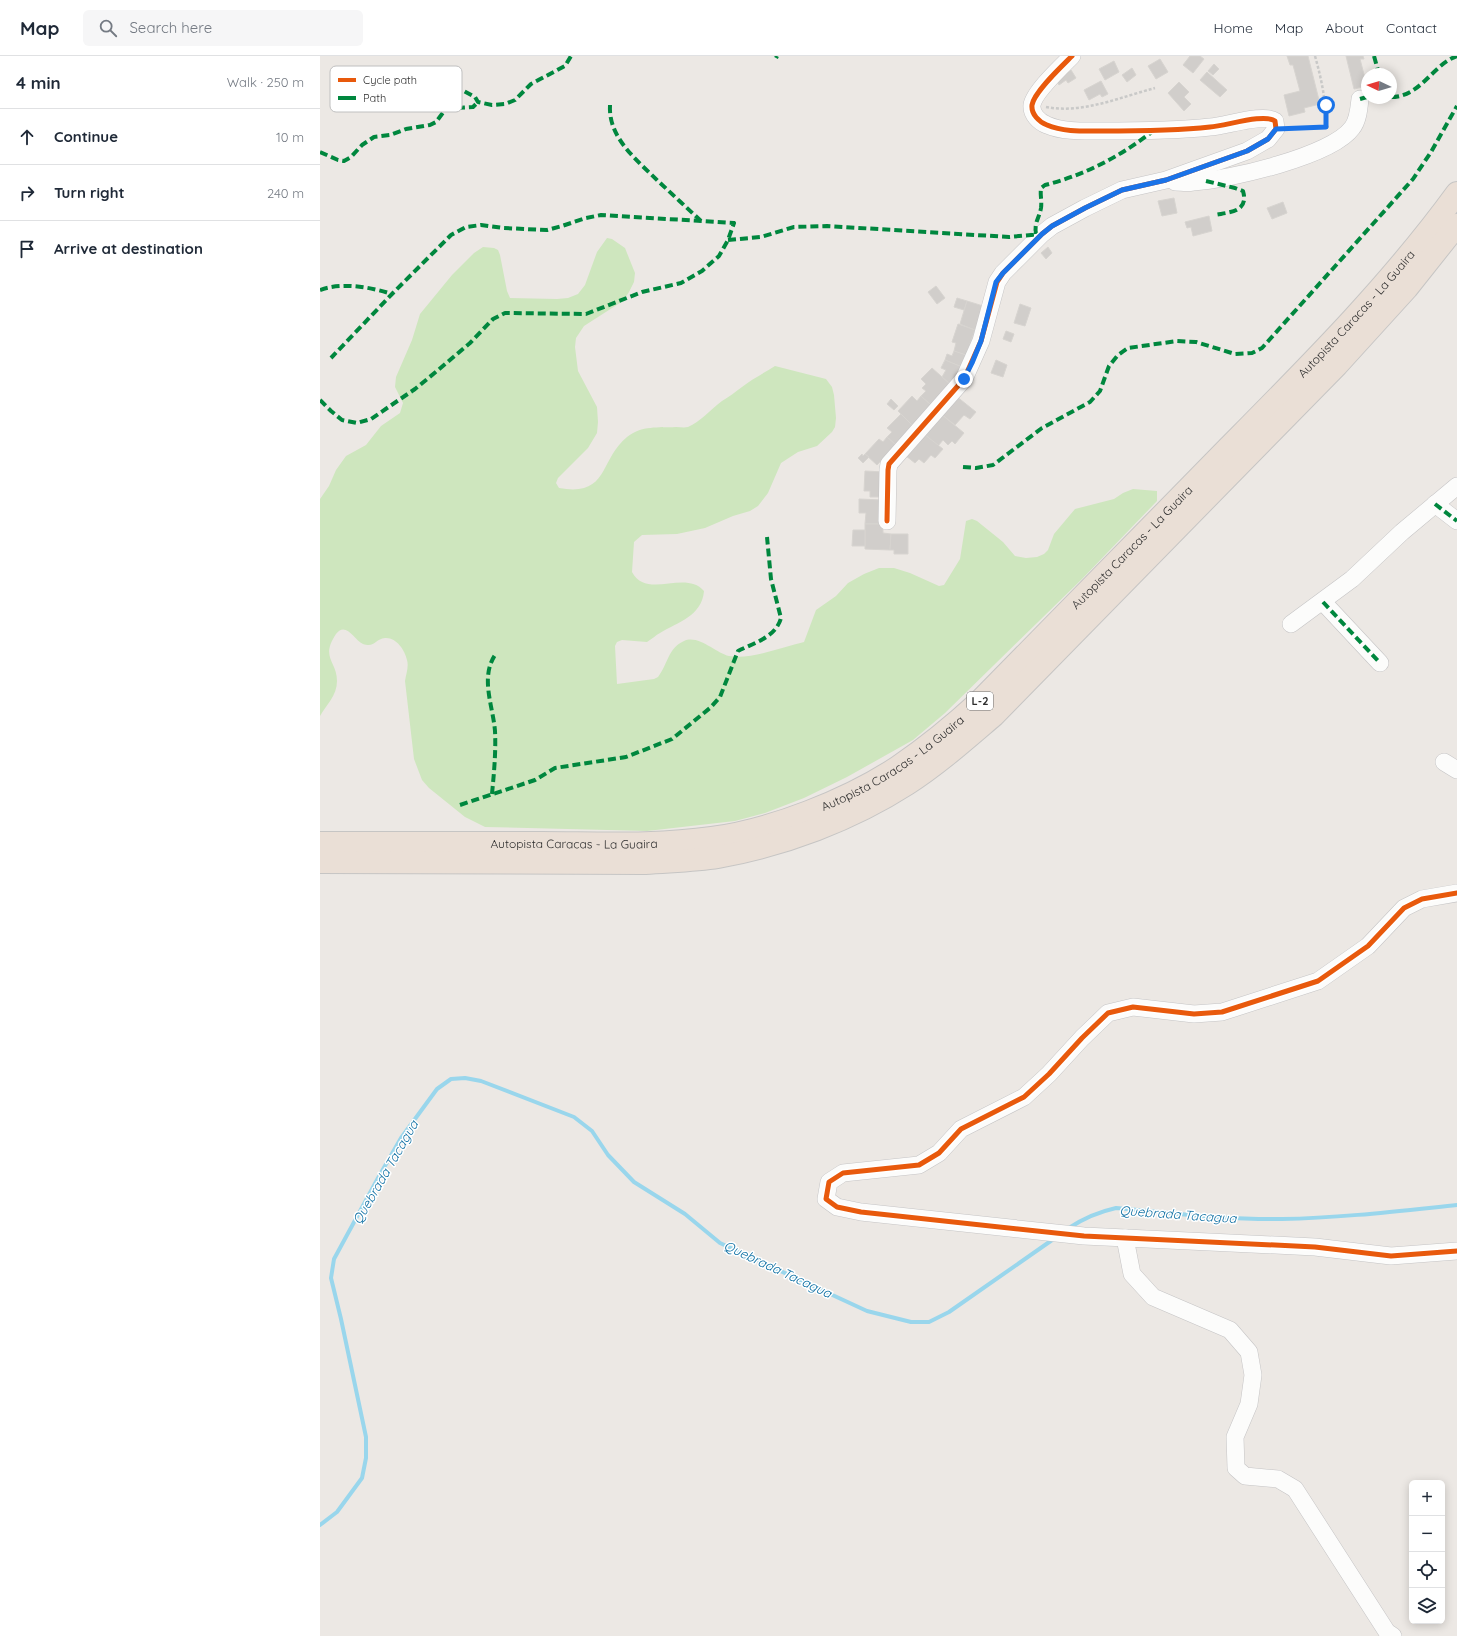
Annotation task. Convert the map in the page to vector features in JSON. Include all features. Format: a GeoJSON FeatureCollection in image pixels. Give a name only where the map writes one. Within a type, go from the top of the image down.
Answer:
{"type":"FeatureCollection","features":[{"type":"Feature","properties":{"kind":"highway","name":"Autopista Caracas - La Guaira"},"geometry":{"type":"LineString","coordinates":[[320,843],[645,843],[714,838],[751,830],[813,810],[873,781],[898,767],[957,722],[986,696],[1323,352],[1393,275],[1457,193]]}},
{"type":"Feature","properties":{"kind":"highway","name":"Autopista Caracas - La Guaira"},"geometry":{"type":"LineString","coordinates":[[320,862],[638,863],[717,857],[788,839],[820,828],[882,798],[908,783],[970,736],[993,716],[1337,365],[1407,288],[1457,225]]}},
{"type":"Feature","properties":{"kind":"street"},"geometry":{"type":"LineString","coordinates":[[887,521],[889,464],[964,379],[981,341],[996,282],[1024,251],[1052,226],[1122,190],[1166,180],[1247,151],[1268,139],[1276,129],[1275,121],[1262,117],[1210,127],[1139,131],[1063,129],[1047,126],[1038,120],[1033,112],[1032,105],[1034,98],[1054,74],[1072,56]]}},
{"type":"Feature","properties":{"kind":"street"},"geometry":{"type":"LineString","coordinates":[[1166,180],[1192,183],[1238,175],[1307,156],[1327,148],[1344,136],[1352,128],[1356,120],[1360,99]]}},
{"type":"Feature","properties":{"kind":"street"},"geometry":{"type":"LineString","coordinates":[[1291,624],[1323,602],[1352,579],[1402,532],[1457,486]]}},
{"type":"Feature","properties":{"kind":"street"},"geometry":{"type":"LineString","coordinates":[[1435,504],[1457,522]]}},
{"type":"Feature","properties":{"kind":"street"},"geometry":{"type":"LineString","coordinates":[[1323,602],[1380,663]]}},
{"type":"Feature","properties":{"kind":"street"},"geometry":{"type":"LineString","coordinates":[[1457,893],[1422,899],[1404,908],[1368,946],[1318,981],[1222,1012],[1194,1014],[1133,1007],[1108,1013],[1082,1038],[1049,1074],[1024,1097],[961,1129],[939,1153],[919,1165],[842,1173],[830,1182],[826,1199],[837,1207],[861,1212],[1084,1236],[1315,1247],[1391,1256],[1457,1251]]}},
{"type":"Feature","properties":{"kind":"street"},"geometry":{"type":"LineString","coordinates":[[1125,1238],[1132,1274],[1153,1297],[1230,1330],[1249,1352],[1253,1375],[1249,1404],[1235,1437],[1236,1468],[1245,1476],[1278,1479],[1295,1489],[1387,1632],[1393,1636]]}},
{"type":"Feature","properties":{"kind":"path"},"geometry":{"type":"LineString","coordinates":[[1315,56],[1325,99],[1326,127]]}},
{"type":"Feature","properties":{"kind":"path"},"geometry":{"type":"LineString","coordinates":[[1034,98],[1046,107],[1069,110],[1155,88]]}},
{"type":"Feature","properties":{"kind":"path"},"geometry":{"type":"LineString","coordinates":[[1276,129],[1336,127]]}},
{"type":"Feature","properties":{"kind":"green space"},"geometry":{"type":"Polygon","coordinates":[[[607,238],[612,239],[625,248],[635,273],[634,282],[623,301],[584,326],[576,338],[575,347],[578,371],[597,407],[597,433],[588,448],[558,478],[556,483],[559,488],[575,489],[587,487],[595,482],[618,446],[633,433],[650,428],[688,427],[697,422],[722,401],[746,384],[775,366],[826,379],[832,387],[836,418],[835,427],[832,432],[817,446],[798,452],[781,463],[768,493],[758,506],[750,511],[733,516],[705,528],[677,534],[642,535],[634,542],[632,572],[639,580],[647,584],[656,585],[687,583],[696,585],[704,591],[699,607],[694,612],[647,642],[622,640],[617,642],[615,646],[617,684],[654,679],[658,677],[671,652],[684,641],[695,640],[729,656],[738,657],[757,655],[804,642],[816,610],[836,596],[848,583],[879,568],[894,568],[910,573],[939,586],[944,585],[960,559],[966,521],[972,519],[977,521],[1003,542],[1015,556],[1026,558],[1037,557],[1044,554],[1048,550],[1054,534],[1075,509],[1114,499],[1133,489],[1157,491],[1157,501],[1082,579],[945,713],[913,740],[847,777],[804,798],[765,813],[735,821],[647,831],[485,827],[465,817],[429,788],[422,780],[414,759],[405,681],[408,663],[404,652],[396,642],[389,638],[385,638],[373,644],[367,645],[360,642],[347,630],[340,631],[336,634],[331,642],[329,654],[335,669],[337,686],[333,696],[320,716],[320,499],[329,486],[336,470],[346,456],[366,445],[381,426],[400,413],[403,403],[395,387],[396,377],[412,340],[420,314],[452,275],[474,253],[483,247],[498,250],[507,291],[510,298],[568,298],[578,294],[585,285],[597,252],[607,238]]]}},
{"type":"Feature","properties":{"kind":"building"},"geometry":{"type":"Polygon","coordinates":[[[1190,56],[1200,56],[1204,59],[1193,73],[1183,65],[1190,56]]]}},
{"type":"Feature","properties":{"kind":"building"},"geometry":{"type":"Polygon","coordinates":[[[1287,56],[1308,56],[1320,104],[1304,108],[1305,112],[1289,116],[1284,95],[1300,91],[1293,65],[1290,65],[1287,56]]]}},
{"type":"Feature","properties":{"kind":"building"},"geometry":{"type":"Polygon","coordinates":[[[1346,56],[1363,56],[1364,59],[1360,59],[1362,68],[1361,68],[1361,87],[1354,89],[1346,56]]]}},
{"type":"Feature","properties":{"kind":"building"},"geometry":{"type":"Polygon","coordinates":[[[1160,59],[1168,72],[1156,79],[1148,66],[1160,59]]]}},
{"type":"Feature","properties":{"kind":"building"},"geometry":{"type":"Polygon","coordinates":[[[1114,61],[1119,72],[1105,80],[1099,69],[1114,61]]]}},
{"type":"Feature","properties":{"kind":"building"},"geometry":{"type":"Polygon","coordinates":[[[1214,64],[1219,69],[1213,75],[1208,71],[1214,64]]]}},
{"type":"Feature","properties":{"kind":"building"},"geometry":{"type":"Polygon","coordinates":[[[1132,68],[1136,75],[1127,82],[1122,75],[1132,68]]]}},
{"type":"Feature","properties":{"kind":"building"},"geometry":{"type":"Polygon","coordinates":[[[1071,70],[1076,78],[1068,83],[1066,80],[1059,85],[1056,80],[1071,70]]]}},
{"type":"Feature","properties":{"kind":"building"},"geometry":{"type":"Polygon","coordinates":[[[1207,72],[1227,90],[1220,97],[1200,80],[1207,72]]]}},
{"type":"Feature","properties":{"kind":"building"},"geometry":{"type":"Polygon","coordinates":[[[1101,81],[1108,94],[1102,97],[1100,94],[1089,100],[1084,90],[1101,81]]]}},
{"type":"Feature","properties":{"kind":"building"},"geometry":{"type":"Polygon","coordinates":[[[1179,82],[1189,92],[1184,97],[1191,104],[1184,111],[1168,93],[1179,82]]]}},
{"type":"Feature","properties":{"kind":"building"},"geometry":{"type":"Polygon","coordinates":[[[1174,198],[1177,213],[1162,216],[1158,201],[1174,198]]]}},
{"type":"Feature","properties":{"kind":"building"},"geometry":{"type":"Polygon","coordinates":[[[1283,202],[1287,213],[1272,219],[1267,208],[1283,202]]]}},
{"type":"Feature","properties":{"kind":"building"},"geometry":{"type":"Polygon","coordinates":[[[1209,216],[1212,231],[1193,236],[1191,227],[1187,228],[1185,222],[1209,216]]]}},
{"type":"Feature","properties":{"kind":"building"},"geometry":{"type":"Polygon","coordinates":[[[1048,247],[1052,253],[1046,259],[1041,253],[1048,247]]]}},
{"type":"Feature","properties":{"kind":"building"},"geometry":{"type":"Polygon","coordinates":[[[936,286],[945,298],[937,304],[928,292],[936,286]]]}},
{"type":"Feature","properties":{"kind":"building"},"geometry":{"type":"Polygon","coordinates":[[[957,298],[967,301],[964,310],[954,307],[957,298]]]}},
{"type":"Feature","properties":{"kind":"building"},"geometry":{"type":"Polygon","coordinates":[[[967,301],[983,306],[975,330],[960,324],[967,301]]]}},
{"type":"Feature","properties":{"kind":"building"},"geometry":{"type":"Polygon","coordinates":[[[1020,304],[1031,308],[1025,326],[1014,323],[1020,304]]]}},
{"type":"Feature","properties":{"kind":"building"},"geometry":{"type":"Polygon","coordinates":[[[958,324],[975,330],[966,355],[954,351],[956,343],[952,342],[958,324]]]}},
{"type":"Feature","properties":{"kind":"building"},"geometry":{"type":"Polygon","coordinates":[[[1006,331],[1014,334],[1011,342],[1003,339],[1006,331]]]}},
{"type":"Feature","properties":{"kind":"building"},"geometry":{"type":"Polygon","coordinates":[[[954,351],[966,355],[962,367],[945,360],[947,354],[952,356],[954,351]]]}},
{"type":"Feature","properties":{"kind":"building"},"geometry":{"type":"Polygon","coordinates":[[[945,360],[962,367],[951,385],[942,377],[946,370],[941,368],[945,360]]]}},
{"type":"Feature","properties":{"kind":"building"},"geometry":{"type":"Polygon","coordinates":[[[996,360],[1007,365],[1003,377],[991,373],[996,360]]]}},
{"type":"Feature","properties":{"kind":"building"},"geometry":{"type":"Polygon","coordinates":[[[932,368],[951,385],[932,406],[921,396],[926,391],[922,388],[926,384],[921,379],[932,368]]]}},
{"type":"Feature","properties":{"kind":"building"},"geometry":{"type":"Polygon","coordinates":[[[912,396],[917,401],[921,396],[932,406],[913,426],[898,411],[912,396]]]}},
{"type":"Feature","properties":{"kind":"building"},"geometry":{"type":"Polygon","coordinates":[[[956,396],[976,412],[970,419],[964,415],[955,425],[941,414],[956,396]]]}},
{"type":"Feature","properties":{"kind":"building"},"geometry":{"type":"Polygon","coordinates":[[[891,399],[898,406],[894,410],[887,404],[891,399]]]}},
{"type":"Feature","properties":{"kind":"building"},"geometry":{"type":"Polygon","coordinates":[[[901,414],[913,426],[896,445],[887,437],[892,432],[887,428],[901,414]]]}},
{"type":"Feature","properties":{"kind":"building"},"geometry":{"type":"Polygon","coordinates":[[[941,414],[964,433],[955,444],[952,441],[948,445],[943,440],[938,446],[924,434],[941,414]]]}},
{"type":"Feature","properties":{"kind":"building"},"geometry":{"type":"Polygon","coordinates":[[[924,434],[943,449],[935,458],[931,455],[924,463],[919,459],[915,463],[906,456],[924,434]]]}},
{"type":"Feature","properties":{"kind":"building"},"geometry":{"type":"Polygon","coordinates":[[[887,437],[896,445],[877,465],[865,454],[879,439],[883,442],[887,437]]]}},
{"type":"Feature","properties":{"kind":"building"},"geometry":{"type":"Polygon","coordinates":[[[862,454],[863,456],[865,454],[869,457],[863,463],[858,458],[862,454]]]}},
{"type":"Feature","properties":{"kind":"building"},"geometry":{"type":"Polygon","coordinates":[[[865,471],[884,472],[882,497],[870,497],[870,491],[864,491],[865,471]]]}},
{"type":"Feature","properties":{"kind":"building"},"geometry":{"type":"Polygon","coordinates":[[[859,499],[882,500],[881,524],[865,524],[866,513],[859,513],[859,499]]]}},
{"type":"Feature","properties":{"kind":"building"},"geometry":{"type":"Polygon","coordinates":[[[865,524],[883,524],[883,533],[891,534],[890,550],[865,549],[865,524]]]}},
{"type":"Feature","properties":{"kind":"building"},"geometry":{"type":"Polygon","coordinates":[[[853,530],[865,530],[865,546],[852,546],[853,530]]]}},
{"type":"Feature","properties":{"kind":"building"},"geometry":{"type":"Polygon","coordinates":[[[891,534],[908,534],[908,554],[894,554],[894,550],[890,550],[891,534]]]}},
{"type":"Feature","properties":{"kind":"waterway","name":"Quebrada Tacagua"},"geometry":{"type":"LineString","coordinates":[[320,1525],[337,1512],[362,1478],[366,1458],[366,1437],[331,1278],[334,1259],[401,1138],[437,1089],[451,1079],[465,1078],[481,1081],[574,1117],[592,1131],[608,1155],[634,1182],[685,1214],[720,1243],[867,1311],[911,1322],[929,1322],[949,1312],[1055,1238]]}},
{"type":"Feature","properties":{"kind":"waterway","name":"Quebrada Tacagua"},"geometry":{"type":"LineString","coordinates":[[1069,1228],[1091,1216],[1116,1208],[1220,1217],[1282,1219],[1348,1216],[1457,1205]]}},
{"type":"Feature","properties":{"kind":"marked path"},"geometry":{"type":"LineString","coordinates":[[462,90],[475,97],[478,102],[492,105],[505,104],[515,100],[531,84],[565,66],[571,56]]}},
{"type":"Feature","properties":{"kind":"marked path"},"geometry":{"type":"LineString","coordinates":[[1374,56],[1377,68]]}},
{"type":"Feature","properties":{"kind":"marked path"},"geometry":{"type":"LineString","coordinates":[[1397,96],[1410,92],[1440,66],[1457,56]]}},
{"type":"Feature","properties":{"kind":"marked path"},"geometry":{"type":"LineString","coordinates":[[462,108],[473,107],[478,102]]}},
{"type":"Feature","properties":{"kind":"marked path"},"geometry":{"type":"LineString","coordinates":[[610,105],[614,128],[625,148],[701,221]]}},
{"type":"Feature","properties":{"kind":"marked path"},"geometry":{"type":"LineString","coordinates":[[963,467],[976,468],[993,465],[1042,428],[1090,402],[1100,391],[1109,366],[1118,355],[1128,348],[1177,341],[1196,342],[1235,354],[1252,353],[1262,348],[1413,179],[1431,152],[1457,106]]}},
{"type":"Feature","properties":{"kind":"marked path"},"geometry":{"type":"LineString","coordinates":[[320,152],[344,161],[351,157],[362,145],[374,137],[390,135],[406,129],[430,125],[436,122],[444,112]]}},
{"type":"Feature","properties":{"kind":"marked path"},"geometry":{"type":"LineString","coordinates":[[1036,234],[1036,223],[1041,208],[1041,188],[1045,185],[1074,176],[1102,164],[1128,149],[1153,131]]}},
{"type":"Feature","properties":{"kind":"marked path"},"geometry":{"type":"LineString","coordinates":[[1206,181],[1243,191],[1244,198],[1241,207],[1232,212],[1215,215]]}},
{"type":"Feature","properties":{"kind":"marked path"},"geometry":{"type":"LineString","coordinates":[[320,400],[342,420],[357,423],[371,419],[415,389],[437,371],[470,343],[493,319],[505,313],[586,314],[642,292],[681,283],[702,271],[719,256],[728,240],[734,223],[601,215],[547,230],[503,228],[481,225],[466,227],[451,235],[331,358]]}},
{"type":"Feature","properties":{"kind":"marked path"},"geometry":{"type":"LineString","coordinates":[[728,240],[761,237],[794,227],[827,226],[1009,237],[1042,234]]}},
{"type":"Feature","properties":{"kind":"marked path"},"geometry":{"type":"LineString","coordinates":[[320,290],[337,286],[356,286],[392,294]]}},
{"type":"Feature","properties":{"kind":"marked path"},"geometry":{"type":"LineString","coordinates":[[1435,504],[1457,521]]}},
{"type":"Feature","properties":{"kind":"marked path"},"geometry":{"type":"LineString","coordinates":[[460,805],[535,780],[555,768],[626,757],[672,739],[710,708],[720,697],[738,651],[764,639],[774,630],[781,618],[771,579],[767,537]]}},
{"type":"Feature","properties":{"kind":"marked path"},"geometry":{"type":"LineString","coordinates":[[1323,602],[1380,663]]}},
{"type":"Feature","properties":{"kind":"marked path"},"geometry":{"type":"LineString","coordinates":[[492,794],[495,731],[489,692],[488,673],[495,655]]}},
{"type":"Feature","properties":{"kind":"cycle path"},"geometry":{"type":"LineString","coordinates":[[887,521],[889,464],[964,379],[981,341],[997,282],[1003,273],[1052,226],[1085,208],[1122,190],[1166,180],[1247,151],[1268,139],[1276,129],[1275,121],[1262,118],[1210,127],[1169,130],[1081,131],[1067,130],[1044,124],[1038,120],[1033,112],[1032,105],[1034,100],[1055,72],[1072,56]]}},
{"type":"Feature","properties":{"kind":"cycle path"},"geometry":{"type":"LineString","coordinates":[[1457,893],[1422,899],[1404,908],[1368,946],[1318,981],[1222,1012],[1194,1014],[1133,1007],[1108,1013],[1082,1038],[1049,1074],[1024,1097],[961,1129],[939,1153],[919,1165],[843,1173],[829,1182],[826,1199],[837,1207],[861,1212],[1084,1236],[1315,1247],[1391,1256],[1457,1251]]}},
{"type":"Feature","properties":{"kind":"route"},"geometry":{"type":"LineString","coordinates":[[964,379],[981,341],[996,282],[1024,251],[1052,226],[1122,190],[1166,180],[1247,151],[1268,139],[1276,129],[1326,127],[1326,105]]}}]}
